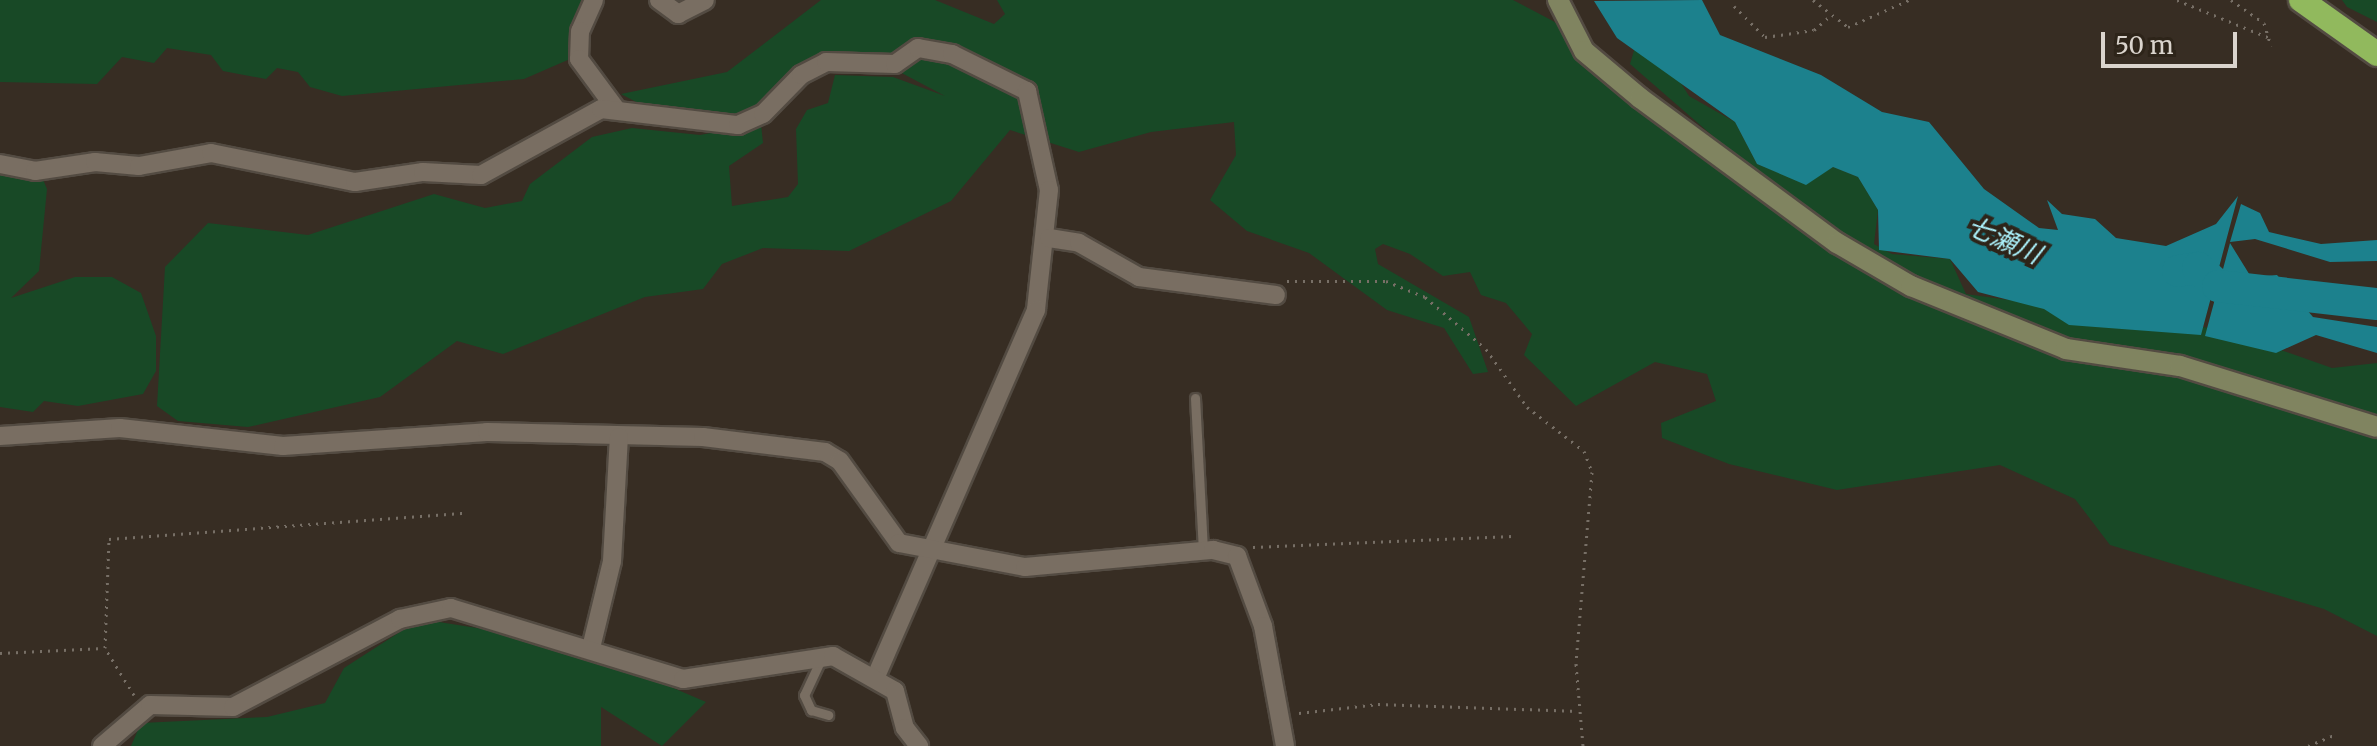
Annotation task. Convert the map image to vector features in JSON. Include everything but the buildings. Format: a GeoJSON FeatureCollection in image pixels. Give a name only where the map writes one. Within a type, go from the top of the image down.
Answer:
{"type":"FeatureCollection","features":[{"type":"Feature","properties":{"kind":"highway"},"geometry":{"type":"LineString","coordinates":[[2301,0],[2377,54]]}},
{"type":"Feature","properties":{"kind":"street"},"geometry":{"type":"LineString","coordinates":[[594,0],[580,31],[579,59],[616,109]]}},
{"type":"Feature","properties":{"kind":"street"},"geometry":{"type":"LineString","coordinates":[[659,0],[678,14],[705,0]]}},
{"type":"Feature","properties":{"kind":"street"},"geometry":{"type":"LineString","coordinates":[[1558,0],[1584,51],[1629,90],[1837,243],[1911,286],[2066,349],[2180,366],[2377,427]]}},
{"type":"Feature","properties":{"kind":"street"},"geometry":{"type":"LineString","coordinates":[[0,164],[35,171],[95,162],[139,166],[211,153],[355,182],[423,172],[481,175],[601,109],[738,125],[763,114],[801,75],[826,62],[895,64],[918,48],[952,54],[1027,91],[1048,161],[1049,238],[1033,319],[974,442],[936,551],[876,676]]}},
{"type":"Feature","properties":{"kind":"street"},"geometry":{"type":"LineString","coordinates":[[1049,238],[1079,243],[1139,277],[1276,295]]}},
{"type":"Feature","properties":{"kind":"street"},"geometry":{"type":"LineString","coordinates":[[0,436],[120,428],[274,446],[449,433],[619,437],[825,452],[846,469],[889,537],[936,551],[1025,567],[1203,551],[1237,556],[1263,626],[1285,746]]}},
{"type":"Feature","properties":{"kind":"street"},"geometry":{"type":"LineString","coordinates":[[591,648],[612,561],[619,437]]}},
{"type":"Feature","properties":{"kind":"street"},"geometry":{"type":"LineString","coordinates":[[102,746],[132,714],[161,703],[233,707],[306,664],[427,610],[490,616],[693,680],[825,654],[876,676],[895,691],[905,728],[919,746]]}},
{"type":"Feature","properties":{"kind":"lane"},"geometry":{"type":"LineString","coordinates":[[1195,398],[1203,551]]}},
{"type":"Feature","properties":{"kind":"lane"},"geometry":{"type":"LineString","coordinates":[[825,654],[803,686],[811,710],[828,715]]}},
{"type":"Feature","properties":{"kind":"path"},"geometry":{"type":"LineString","coordinates":[[1813,0],[1829,17],[1848,27],[1868,23],[1909,0]]}},
{"type":"Feature","properties":{"kind":"path"},"geometry":{"type":"LineString","coordinates":[[2177,0],[2270,38]]}},
{"type":"Feature","properties":{"kind":"path"},"geometry":{"type":"LineString","coordinates":[[2231,0],[2264,23],[2271,46]]}},
{"type":"Feature","properties":{"kind":"path"},"geometry":{"type":"LineString","coordinates":[[1734,6],[1765,37],[1814,30],[1829,17]]}},
{"type":"Feature","properties":{"kind":"path"},"geometry":{"type":"LineString","coordinates":[[1276,295],[1279,284],[1297,276],[1386,281],[1425,297],[1486,349],[1527,407],[1584,451],[1592,472],[1578,711],[1583,746]]}},
{"type":"Feature","properties":{"kind":"path"},"geometry":{"type":"LineString","coordinates":[[161,703],[127,691],[105,648],[109,539],[465,513]]}},
{"type":"Feature","properties":{"kind":"path"},"geometry":{"type":"LineString","coordinates":[[1237,556],[1263,545],[1334,539],[1513,536]]}},
{"type":"Feature","properties":{"kind":"path"},"geometry":{"type":"LineString","coordinates":[[0,653],[105,648]]}},
{"type":"Feature","properties":{"kind":"path"},"geometry":{"type":"LineString","coordinates":[[1280,716],[1378,704],[1578,711]]}},
{"type":"Feature","properties":{"kind":"path"},"geometry":{"type":"LineString","coordinates":[[2308,746],[2336,734]]}},
{"type":"Feature","properties":{"kind":"green space"},"geometry":{"type":"Polygon","coordinates":[[[0,0],[597,0],[570,59],[524,79],[342,96],[310,87],[298,72],[277,68],[266,79],[223,71],[211,55],[167,48],[154,63],[122,57],[97,84],[0,82],[0,0]]]}},
{"type":"Feature","properties":{"kind":"green space"},"geometry":{"type":"Polygon","coordinates":[[[821,0],[935,0],[994,24],[1005,14],[997,0],[1513,0],[1553,21],[1745,164],[1630,64],[1635,47],[1669,64],[1689,96],[1735,122],[1757,164],[1799,181],[1833,167],[1858,177],[1878,210],[1874,244],[1892,254],[1950,259],[1966,294],[2224,330],[2332,368],[2377,363],[2377,418],[2324,416],[2377,438],[2377,636],[2324,609],[2110,545],[2075,499],[2000,465],[1837,490],[1729,464],[1662,438],[1661,423],[1716,401],[1707,374],[1655,362],[1576,406],[1524,355],[1532,334],[1506,303],[1481,295],[1470,272],[1443,276],[1410,254],[1383,244],[1375,249],[1378,264],[1469,317],[1488,372],[1473,374],[1444,328],[1387,310],[1309,253],[1247,231],[1210,200],[1236,155],[1234,122],[1151,132],[1079,152],[1010,130],[951,201],[849,251],[763,248],[722,264],[703,289],[645,297],[503,354],[457,341],[380,397],[248,427],[178,421],[157,406],[165,267],[208,223],[308,235],[434,194],[485,208],[522,201],[530,184],[592,137],[632,128],[700,135],[761,124],[763,143],[729,166],[732,206],[788,197],[798,184],[796,129],[807,110],[828,103],[835,75],[893,77],[945,96],[864,53],[829,56],[755,109],[735,115],[640,104],[621,94],[727,72],[821,0]]]}},
{"type":"Feature","properties":{"kind":"green space"},"geometry":{"type":"Polygon","coordinates":[[[2342,0],[2377,0],[2377,22],[2347,7],[2342,0]]]}},
{"type":"Feature","properties":{"kind":"green space"},"geometry":{"type":"Polygon","coordinates":[[[0,164],[42,177],[47,189],[39,271],[11,298],[75,277],[112,277],[141,293],[156,336],[156,371],[143,394],[78,406],[44,401],[33,412],[0,407],[0,164]]]}},
{"type":"Feature","properties":{"kind":"green space"},"geometry":{"type":"Polygon","coordinates":[[[420,619],[566,642],[706,702],[662,746],[601,707],[601,746],[131,746],[141,723],[267,717],[325,703],[344,668],[420,619]]]}},
{"type":"Feature","properties":{"kind":"water"},"geometry":{"type":"Polygon","coordinates":[[[1702,0],[1720,35],[1821,75],[1882,112],[1929,122],[1984,189],[2039,228],[2058,230],[2047,200],[2062,214],[2095,219],[2116,238],[2166,246],[2216,224],[2238,196],[2201,335],[2069,325],[2044,309],[1978,292],[1950,259],[1879,250],[1878,210],[1858,177],[1833,167],[1806,185],[1757,164],[1735,122],[1617,38],[1594,1],[1702,0]]]}},
{"type":"Feature","properties":{"kind":"water"},"geometry":{"type":"Polygon","coordinates":[[[2241,204],[2260,213],[2269,232],[2321,244],[2377,240],[2377,261],[2330,262],[2255,239],[2230,242],[2241,204]]]}},
{"type":"Feature","properties":{"kind":"water"},"geometry":{"type":"Polygon","coordinates":[[[2230,243],[2251,277],[2277,275],[2313,317],[2377,327],[2377,353],[2316,335],[2276,353],[2205,336],[2230,243]]]}},
{"type":"Feature","properties":{"kind":"waterway","name":"七瀬川"},"geometry":{"type":"LineString","coordinates":[[2178,271],[2198,268],[2218,286],[2377,304]]}}]}
